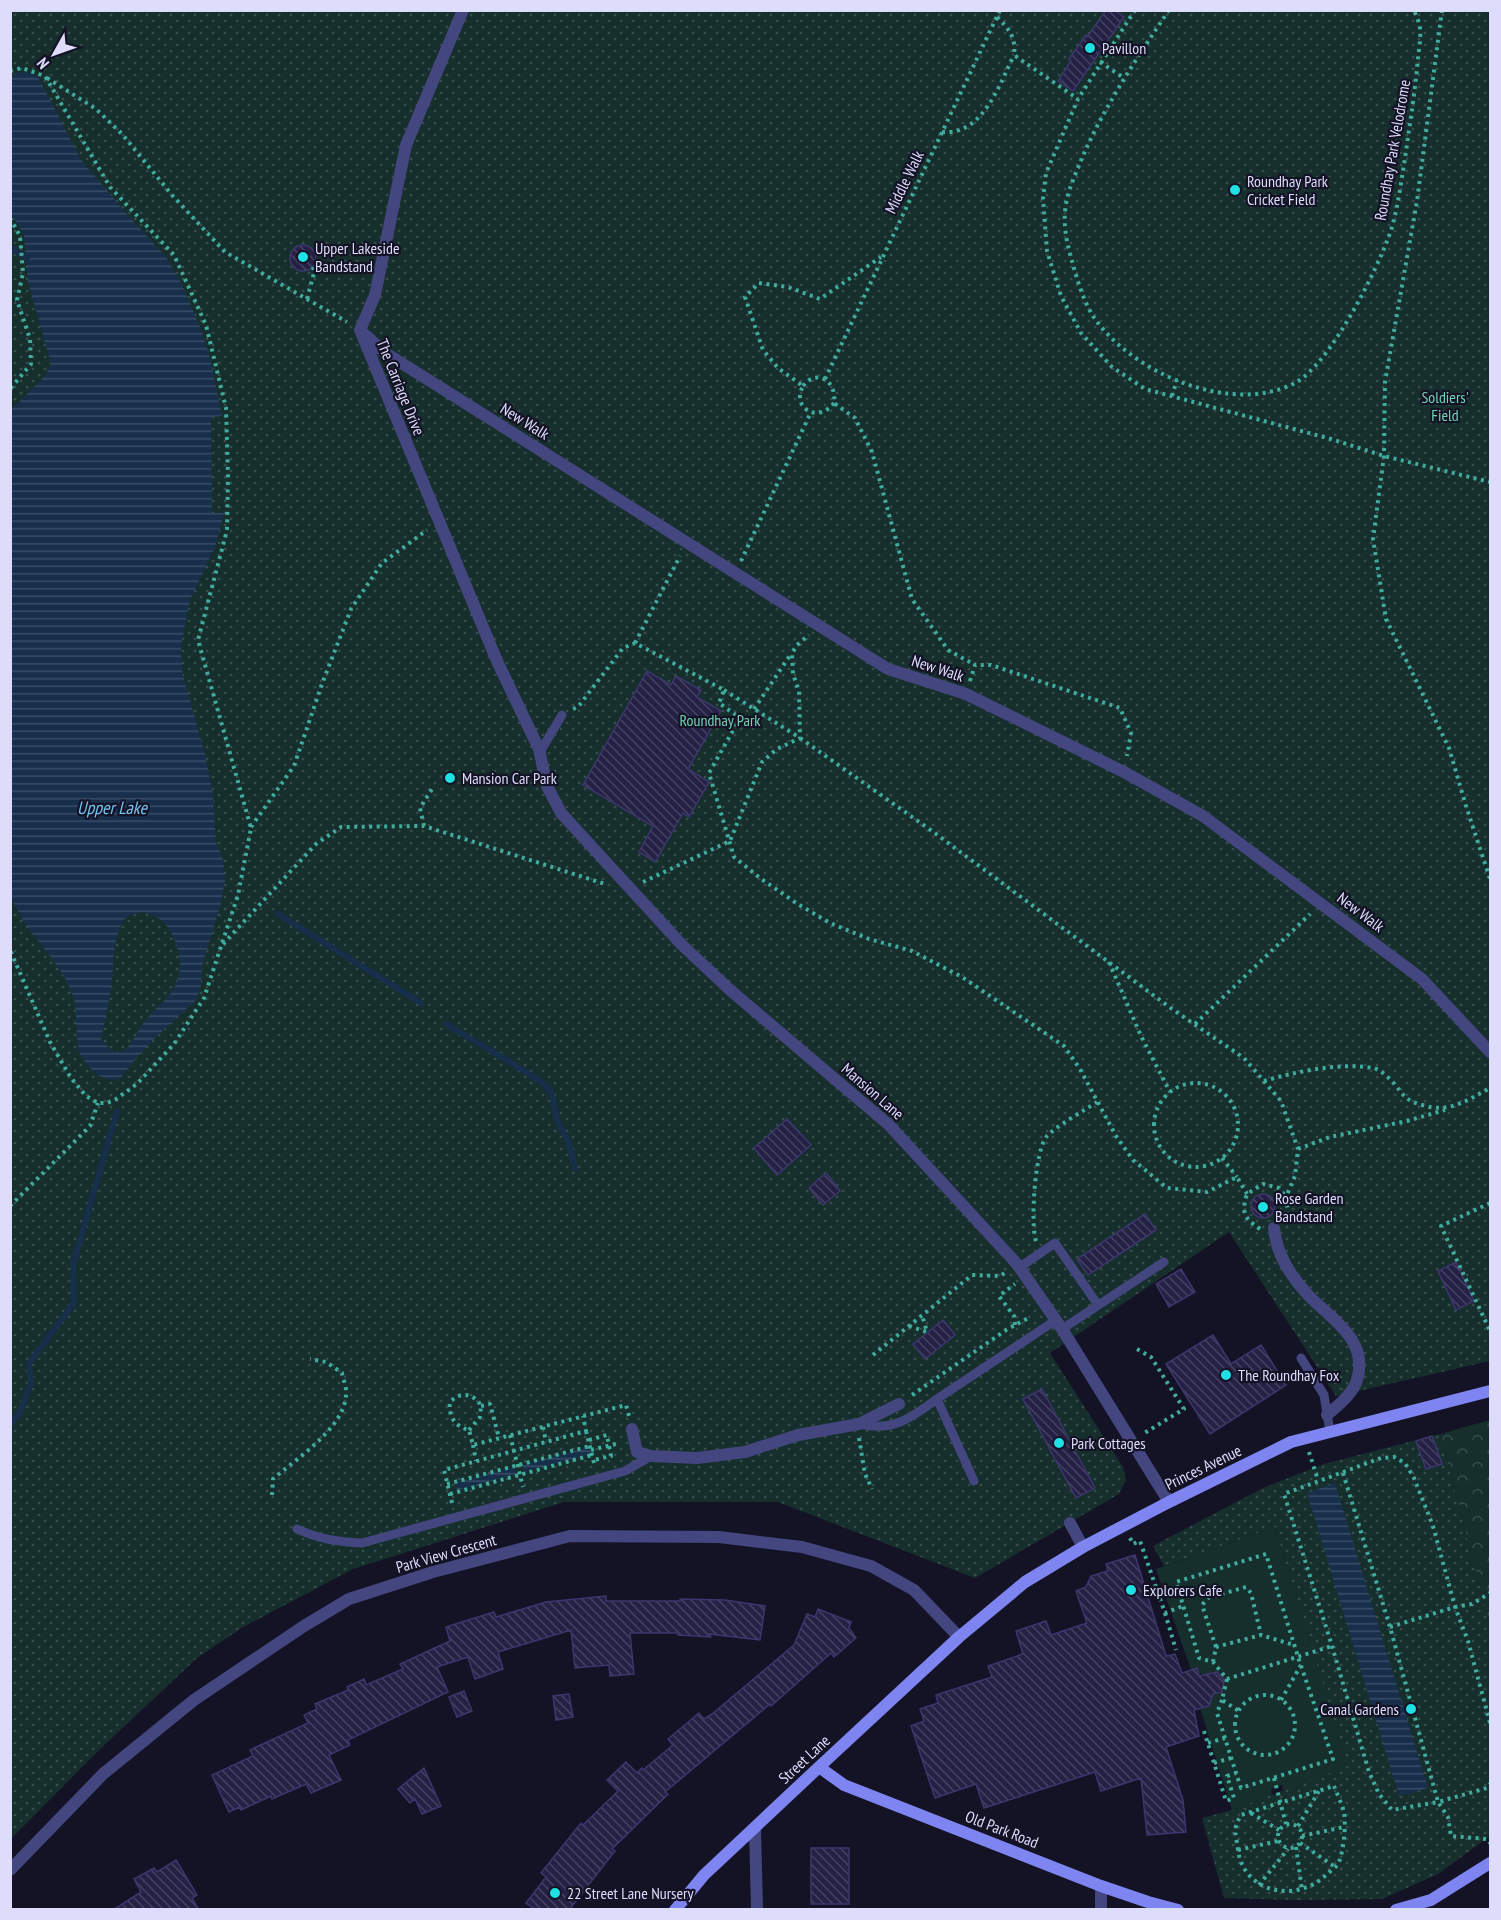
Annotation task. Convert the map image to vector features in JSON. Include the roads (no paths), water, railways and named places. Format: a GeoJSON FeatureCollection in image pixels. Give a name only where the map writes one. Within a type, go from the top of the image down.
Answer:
{"type":"FeatureCollection","features":[{"type":"Feature","properties":{"kind":"street","name":"The Carriage Drive"},"geometry":{"type":"LineString","coordinates":[[463,10],[406,145],[375,295],[360,330],[497,661],[530,732]]}},
{"type":"Feature","properties":{"kind":"street","name":"New Walk"},"geometry":{"type":"LineString","coordinates":[[360,330],[384,351],[888,669],[966,694],[1124,772],[1203,816],[1422,979],[1491,1052]]}},
{"type":"Feature","properties":{"kind":"street","name":"Mansion Lane"},"geometry":{"type":"LineString","coordinates":[[530,732],[540,752],[547,786],[561,813],[630,889],[681,944],[722,982],[889,1125],[1021,1269],[1059,1324],[1169,1502]]}},
{"type":"Feature","properties":{"kind":"street"},"geometry":{"type":"LineString","coordinates":[[1274,1228],[1276,1244],[1295,1279],[1311,1298],[1347,1330],[1357,1350],[1359,1368],[1357,1382],[1327,1415]]}},
{"type":"Feature","properties":{"kind":"street","name":"Princes Avenue"},"geometry":{"type":"LineString","coordinates":[[960,1637],[1025,1582],[1169,1502],[1291,1442],[1491,1391]]}},
{"type":"Feature","properties":{"kind":"street"},"geometry":{"type":"LineString","coordinates":[[633,1434],[637,1452],[651,1456],[697,1458],[721,1456],[745,1452],[798,1435],[860,1424],[898,1404]]}},
{"type":"Feature","properties":{"kind":"street"},"geometry":{"type":"LineString","coordinates":[[1070,1523],[1083,1548]]}},
{"type":"Feature","properties":{"kind":"street","name":"Park View Crescent"},"geometry":{"type":"LineString","coordinates":[[10,1870],[103,1774],[194,1700],[322,1615],[349,1599],[423,1575],[570,1536],[719,1537],[802,1547],[871,1566],[906,1585],[914,1590],[960,1637]]}},
{"type":"Feature","properties":{"kind":"street","name":"Street Lane"},"geometry":{"type":"LineString","coordinates":[[675,1910],[704,1875],[960,1637]]}},
{"type":"Feature","properties":{"kind":"street","name":"Old Park Road"},"geometry":{"type":"LineString","coordinates":[[819,1767],[844,1785],[1101,1886],[1178,1910]]}},
{"type":"Feature","properties":{"kind":"street"},"geometry":{"type":"LineString","coordinates":[[754,1829],[757,1910]]}},
{"type":"Feature","properties":{"kind":"street"},"geometry":{"type":"LineString","coordinates":[[1396,1910],[1431,1905],[1491,1863]]}},
{"type":"Feature","properties":{"kind":"street"},"geometry":{"type":"LineString","coordinates":[[1101,1886],[1101,1910]]}},
{"type":"Feature","properties":{"kind":"lane"},"geometry":{"type":"LineString","coordinates":[[540,752],[562,715]]}},
{"type":"Feature","properties":{"kind":"lane"},"geometry":{"type":"LineString","coordinates":[[1021,1269],[1055,1243],[1098,1305]]}},
{"type":"Feature","properties":{"kind":"lane"},"geometry":{"type":"LineString","coordinates":[[860,1424],[884,1427],[908,1420],[1059,1324],[1098,1305],[1164,1262]]}},
{"type":"Feature","properties":{"kind":"lane"},"geometry":{"type":"LineString","coordinates":[[1301,1358],[1324,1395],[1330,1432]]}},
{"type":"Feature","properties":{"kind":"lane"},"geometry":{"type":"LineString","coordinates":[[937,1400],[974,1481]]}},
{"type":"Feature","properties":{"kind":"lane"},"geometry":{"type":"LineString","coordinates":[[297,1529],[317,1538],[362,1543],[625,1471],[651,1456]]}},
{"type":"Feature","properties":{"kind":"water","name":"Upper Lake"},"geometry":{"type":"Polygon","coordinates":[[[19,72],[30,73],[38,77],[82,161],[166,257],[181,283],[201,329],[211,362],[222,416],[211,417],[212,513],[224,513],[215,547],[190,600],[181,646],[182,672],[205,754],[213,795],[216,842],[223,859],[225,881],[220,907],[202,966],[201,986],[196,1000],[159,1034],[120,1079],[114,1080],[99,1075],[83,1059],[78,1046],[75,1003],[67,982],[24,921],[11,894],[11,410],[45,376],[51,364],[28,282],[24,235],[11,213],[11,77],[19,72]],[[145,912],[128,916],[124,920],[115,944],[110,994],[101,1039],[112,1051],[119,1053],[127,1047],[145,1021],[169,996],[180,969],[178,949],[170,931],[157,917],[145,912]]]}},
{"type":"Feature","properties":{"kind":"water"},"geometry":{"type":"Polygon","coordinates":[[[589,1447],[591,1454],[524,1472],[522,1465],[589,1447]]]}},
{"type":"Feature","properties":{"kind":"water"},"geometry":{"type":"Polygon","coordinates":[[[514,1467],[516,1474],[457,1490],[455,1483],[514,1467]]]}},
{"type":"Feature","properties":{"kind":"water"},"geometry":{"type":"Polygon","coordinates":[[[1335,1483],[1428,1788],[1399,1796],[1307,1493],[1335,1483]]]}},
{"type":"Feature","properties":{"kind":"waterway"},"geometry":{"type":"LineString","coordinates":[[10,248],[27,258]]}},
{"type":"Feature","properties":{"kind":"waterway"},"geometry":{"type":"LineString","coordinates":[[278,914],[421,1003]]}},
{"type":"Feature","properties":{"kind":"waterway"},"geometry":{"type":"LineString","coordinates":[[446,1024],[543,1083],[551,1092],[557,1119],[569,1144],[575,1168]]}},
{"type":"Feature","properties":{"kind":"waterway"},"geometry":{"type":"LineString","coordinates":[[10,1424],[19,1414],[31,1383],[29,1363],[74,1303],[73,1265],[117,1111]]}},
{"type":"Feature","properties":{"kind":"place","name":"Pavillon"},"geometry":{"type":"Point","coordinates":[1090,48]}},
{"type":"Feature","properties":{"kind":"place","name":"Roundhay Park Cricket Field"},"geometry":{"type":"Point","coordinates":[1235,190]}},
{"type":"Feature","properties":{"kind":"place","name":"Upper Lakeside Bandstand"},"geometry":{"type":"Point","coordinates":[303,257]}},
{"type":"Feature","properties":{"kind":"place","name":"Mansion Car Park"},"geometry":{"type":"Point","coordinates":[450,778]}},
{"type":"Feature","properties":{"kind":"place","name":"Rose Garden Bandstand"},"geometry":{"type":"Point","coordinates":[1263,1207]}},
{"type":"Feature","properties":{"kind":"place","name":"The Roundhay Fox"},"geometry":{"type":"Point","coordinates":[1226,1375]}},
{"type":"Feature","properties":{"kind":"place","name":"Park Cottages"},"geometry":{"type":"Point","coordinates":[1059,1443]}},
{"type":"Feature","properties":{"kind":"place","name":"Explorers Cafe"},"geometry":{"type":"Point","coordinates":[1131,1590]}},
{"type":"Feature","properties":{"kind":"place","name":"Canal Gardens"},"geometry":{"type":"Point","coordinates":[1411,1709]}},
{"type":"Feature","properties":{"kind":"place","name":"22 Street Lane Nursery"},"geometry":{"type":"Point","coordinates":[555,1893]}},
{"type":"Feature","properties":{"kind":"park label","name":"Soldiers' Field"},"geometry":{"type":"Point","coordinates":[1445,406]}},
{"type":"Feature","properties":{"kind":"park label","name":"Roundhay Park"},"geometry":{"type":"Point","coordinates":[720,720]}}]}
